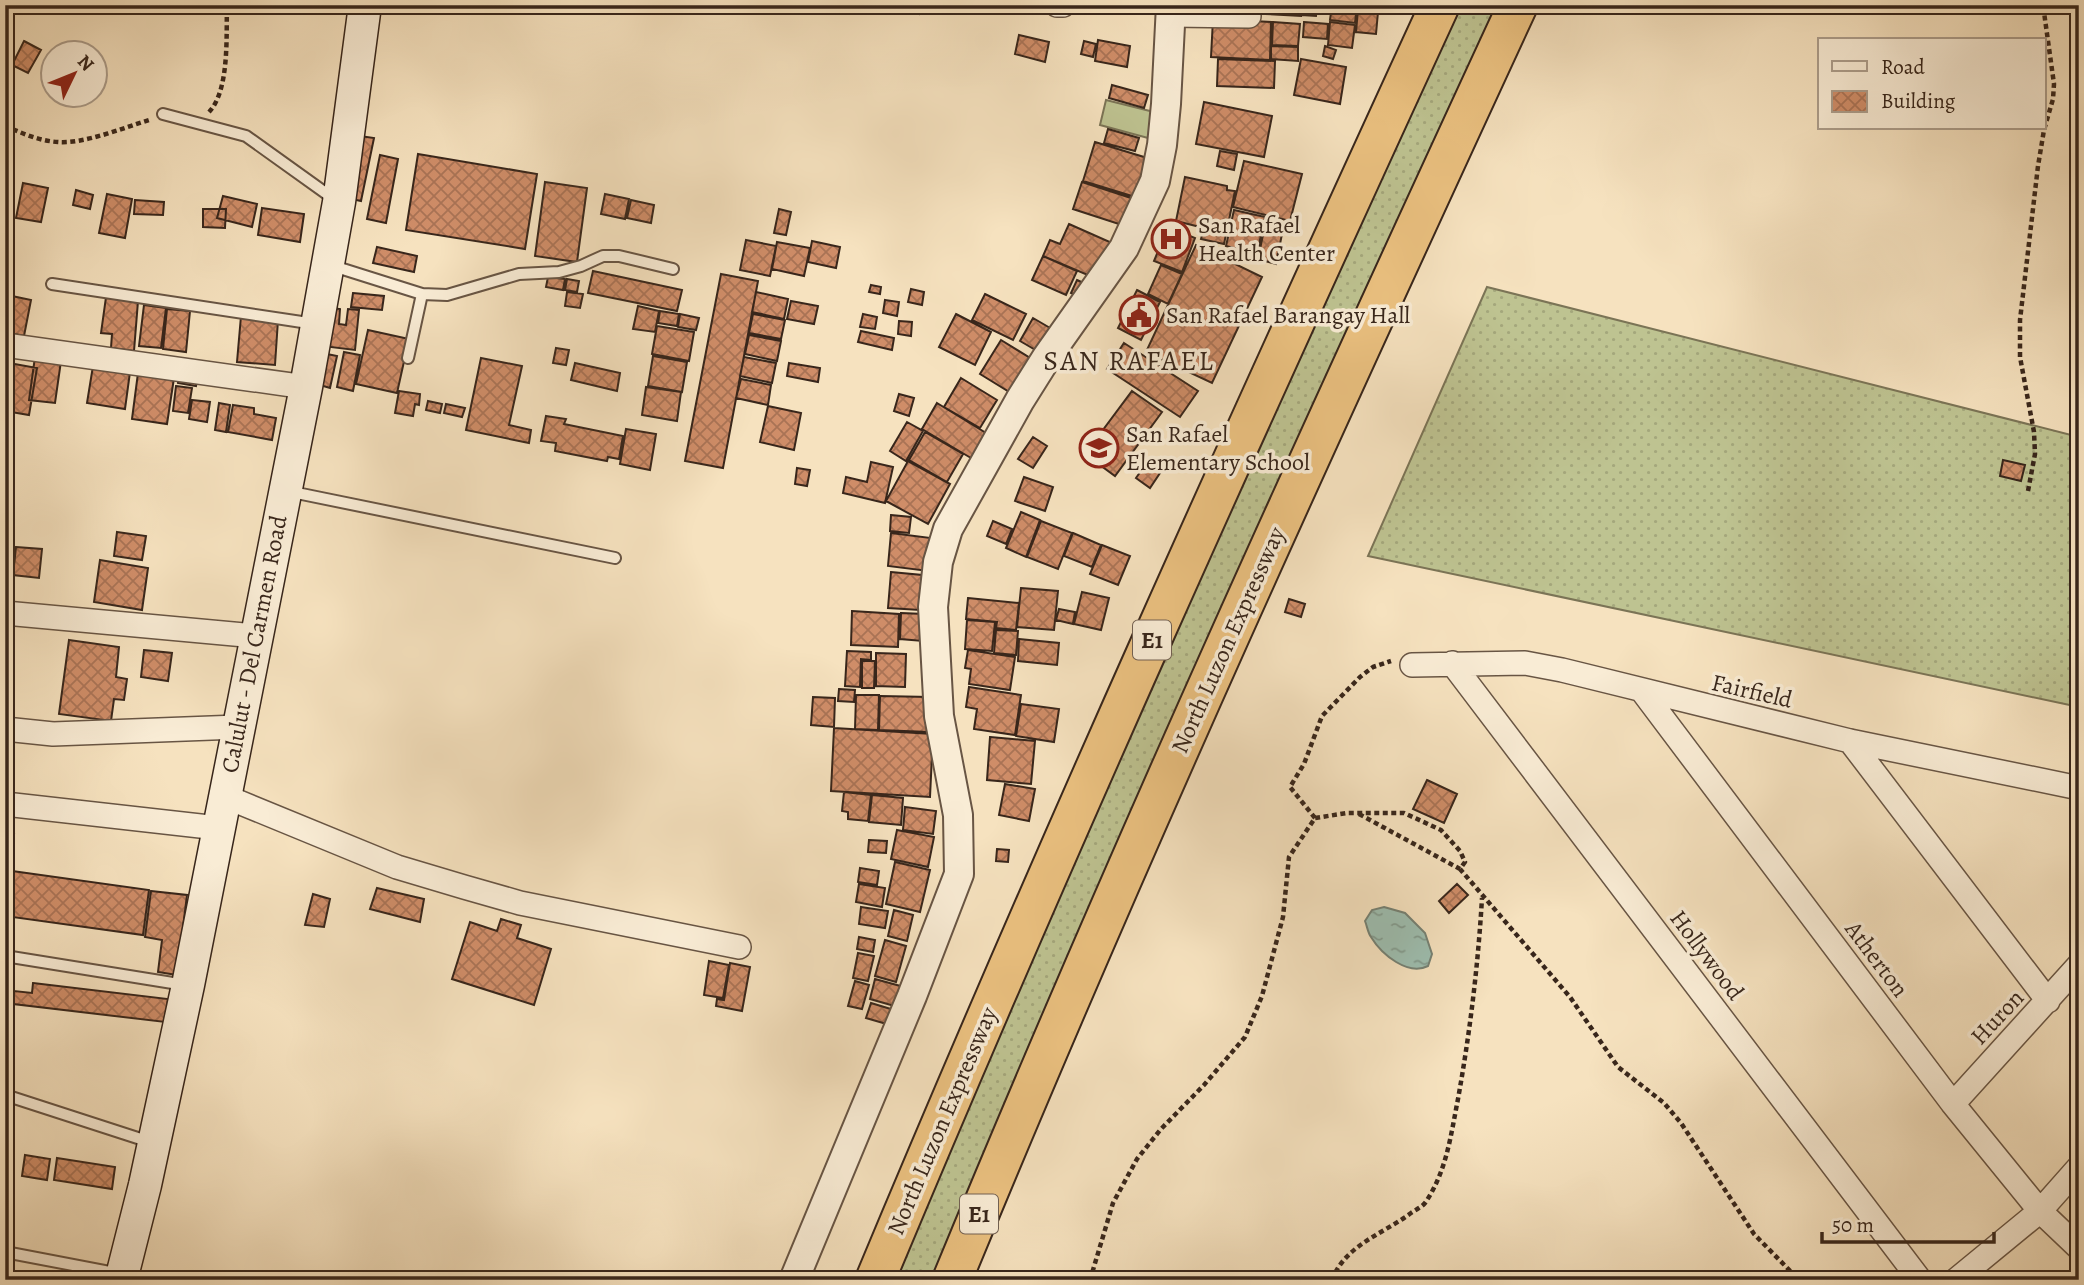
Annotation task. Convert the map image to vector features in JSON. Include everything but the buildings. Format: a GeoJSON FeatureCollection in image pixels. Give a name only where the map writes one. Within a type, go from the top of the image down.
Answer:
{"type":"FeatureCollection","features":[{"type":"Feature","properties":{"kind":"highway","name":"North Luzon Expressway"},"geometry":{"type":"LineString","coordinates":[[875,1280],[934,1138],[1241,438],[1440,5]]}},
{"type":"Feature","properties":{"kind":"highway","name":"North Luzon Expressway"},"geometry":{"type":"LineString","coordinates":[[952,1280],[1006,1147],[1295,487],[1518,5]]}},
{"type":"Feature","properties":{"kind":"main road","name":"Calulut - Del Carmen Road"},"geometry":{"type":"LineString","coordinates":[[122,1277],[145,1185],[188,985],[306,387],[339,202],[365,5]]}},
{"type":"Feature","properties":{"kind":"street"},"geometry":{"type":"LineString","coordinates":[[1057,5],[1063,5]]}},
{"type":"Feature","properties":{"kind":"street"},"geometry":{"type":"LineString","coordinates":[[794,1280],[912,996],[959,874],[958,815],[939,716],[933,607],[938,562],[948,529],[1020,400],[1124,248],[1154,181],[1162,145],[1171,10],[1249,16]]}},
{"type":"Feature","properties":{"kind":"street"},"geometry":{"type":"LineString","coordinates":[[5,345],[306,387]]}},
{"type":"Feature","properties":{"kind":"street"},"geometry":{"type":"LineString","coordinates":[[5,613],[256,636]]}},
{"type":"Feature","properties":{"kind":"street","name":"Hollywood"},"geometry":{"type":"LineString","coordinates":[[1452,663],[1920,1280]]}},
{"type":"Feature","properties":{"kind":"street","name":"Fairfield"},"geometry":{"type":"LineString","coordinates":[[1412,665],[1525,663],[1850,741],[2079,788]]}},
{"type":"Feature","properties":{"kind":"street","name":"Atherton"},"geometry":{"type":"LineString","coordinates":[[1643,692],[1953,1104],[2040,1211],[2079,1248]]}},
{"type":"Feature","properties":{"kind":"street"},"geometry":{"type":"LineString","coordinates":[[5,729],[53,734],[238,727]]}},
{"type":"Feature","properties":{"kind":"street"},"geometry":{"type":"LineString","coordinates":[[1850,741],[2048,1001]]}},
{"type":"Feature","properties":{"kind":"street"},"geometry":{"type":"LineString","coordinates":[[224,796],[397,867],[464,887],[520,903],[739,947]]}},
{"type":"Feature","properties":{"kind":"street"},"geometry":{"type":"LineString","coordinates":[[5,804],[218,828]]}},
{"type":"Feature","properties":{"kind":"street","name":"Huron"},"geometry":{"type":"LineString","coordinates":[[1953,1104],[2079,965]]}},
{"type":"Feature","properties":{"kind":"street"},"geometry":{"type":"LineString","coordinates":[[1956,1280],[2040,1211],[2079,1167]]}},
{"type":"Feature","properties":{"kind":"lane"},"geometry":{"type":"LineString","coordinates":[[163,114],[246,136],[339,202]]}},
{"type":"Feature","properties":{"kind":"lane"},"geometry":{"type":"LineString","coordinates":[[328,264],[422,294],[447,295],[519,274],[559,272],[603,256],[619,256],[673,269]]}},
{"type":"Feature","properties":{"kind":"lane"},"geometry":{"type":"LineString","coordinates":[[52,284],[318,324]]}},
{"type":"Feature","properties":{"kind":"lane"},"geometry":{"type":"LineString","coordinates":[[408,358],[422,294]]}},
{"type":"Feature","properties":{"kind":"lane"},"geometry":{"type":"LineString","coordinates":[[284,491],[615,558]]}},
{"type":"Feature","properties":{"kind":"lane"},"geometry":{"type":"LineString","coordinates":[[5,956],[188,985]]}},
{"type":"Feature","properties":{"kind":"lane"},"geometry":{"type":"LineString","coordinates":[[5,1095],[153,1143]]}},
{"type":"Feature","properties":{"kind":"lane"},"geometry":{"type":"LineString","coordinates":[[5,1252],[122,1277]]}},
{"type":"Feature","properties":{"kind":"path"},"geometry":{"type":"LineString","coordinates":[[199,122],[214,107],[222,83],[227,5]]}},
{"type":"Feature","properties":{"kind":"path"},"geometry":{"type":"LineString","coordinates":[[2043,5],[2054,84],[2046,123]]}},
{"type":"Feature","properties":{"kind":"path"},"geometry":{"type":"LineString","coordinates":[[5,126],[61,143],[128,127],[163,114]]}},
{"type":"Feature","properties":{"kind":"path"},"geometry":{"type":"LineString","coordinates":[[2028,491],[2035,454],[2035,432],[2020,358],[2020,320],[2044,130]]}},
{"type":"Feature","properties":{"kind":"path"},"geometry":{"type":"LineString","coordinates":[[1315,818],[1290,787],[1304,764],[1322,716],[1373,667],[1394,660],[1412,665]]}},
{"type":"Feature","properties":{"kind":"path"},"geometry":{"type":"LineString","coordinates":[[1090,1280],[1113,1203],[1137,1159],[1245,1037],[1262,996],[1283,917],[1289,856],[1315,818],[1347,813],[1404,813],[1441,830],[1460,851],[1465,862],[1460,869]]}},
{"type":"Feature","properties":{"kind":"path"},"geometry":{"type":"LineString","coordinates":[[1359,814],[1460,869],[1482,898],[1570,997],[1619,1067],[1664,1103],[1681,1123],[1754,1234],[1799,1280]]}},
{"type":"Feature","properties":{"kind":"path"},"geometry":{"type":"LineString","coordinates":[[1332,1280],[1336,1267],[1353,1248],[1393,1227],[1426,1203],[1446,1160],[1465,1062],[1477,976],[1482,898]]}},
{"type":"Feature","properties":{"kind":"green space"},"geometry":{"type":"Polygon","coordinates":[[[1452,5],[1498,5],[934,1280],[886,1280],[1452,5]]]}},
{"type":"Feature","properties":{"kind":"green space"},"geometry":{"type":"Polygon","coordinates":[[[1106,100],[1154,112],[1148,138],[1100,125],[1106,100]]]}},
{"type":"Feature","properties":{"kind":"green space"},"geometry":{"type":"Polygon","coordinates":[[[1487,287],[2079,437],[2079,707],[1368,556],[1487,287]]]}},
{"type":"Feature","properties":{"kind":"water"},"geometry":{"type":"Polygon","coordinates":[[[1384,907],[1405,913],[1425,933],[1432,954],[1428,966],[1404,966],[1389,957],[1376,944],[1365,921],[1372,910],[1384,907]]]}},
{"type":"Feature","properties":{"kind":"place","name":"San Rafael Health Center"},"geometry":{"type":"Point","coordinates":[1171,239]}},
{"type":"Feature","properties":{"kind":"place","name":"San Rafael Barangay Hall"},"geometry":{"type":"Point","coordinates":[1139,315]}},
{"type":"Feature","properties":{"kind":"place","name":"San Rafael Elementary School"},"geometry":{"type":"Point","coordinates":[1099,448]}},
{"type":"Feature","properties":{"kind":"district","name":"SAN RAFAEL"},"geometry":{"type":"Point","coordinates":[1129,361]}}]}
